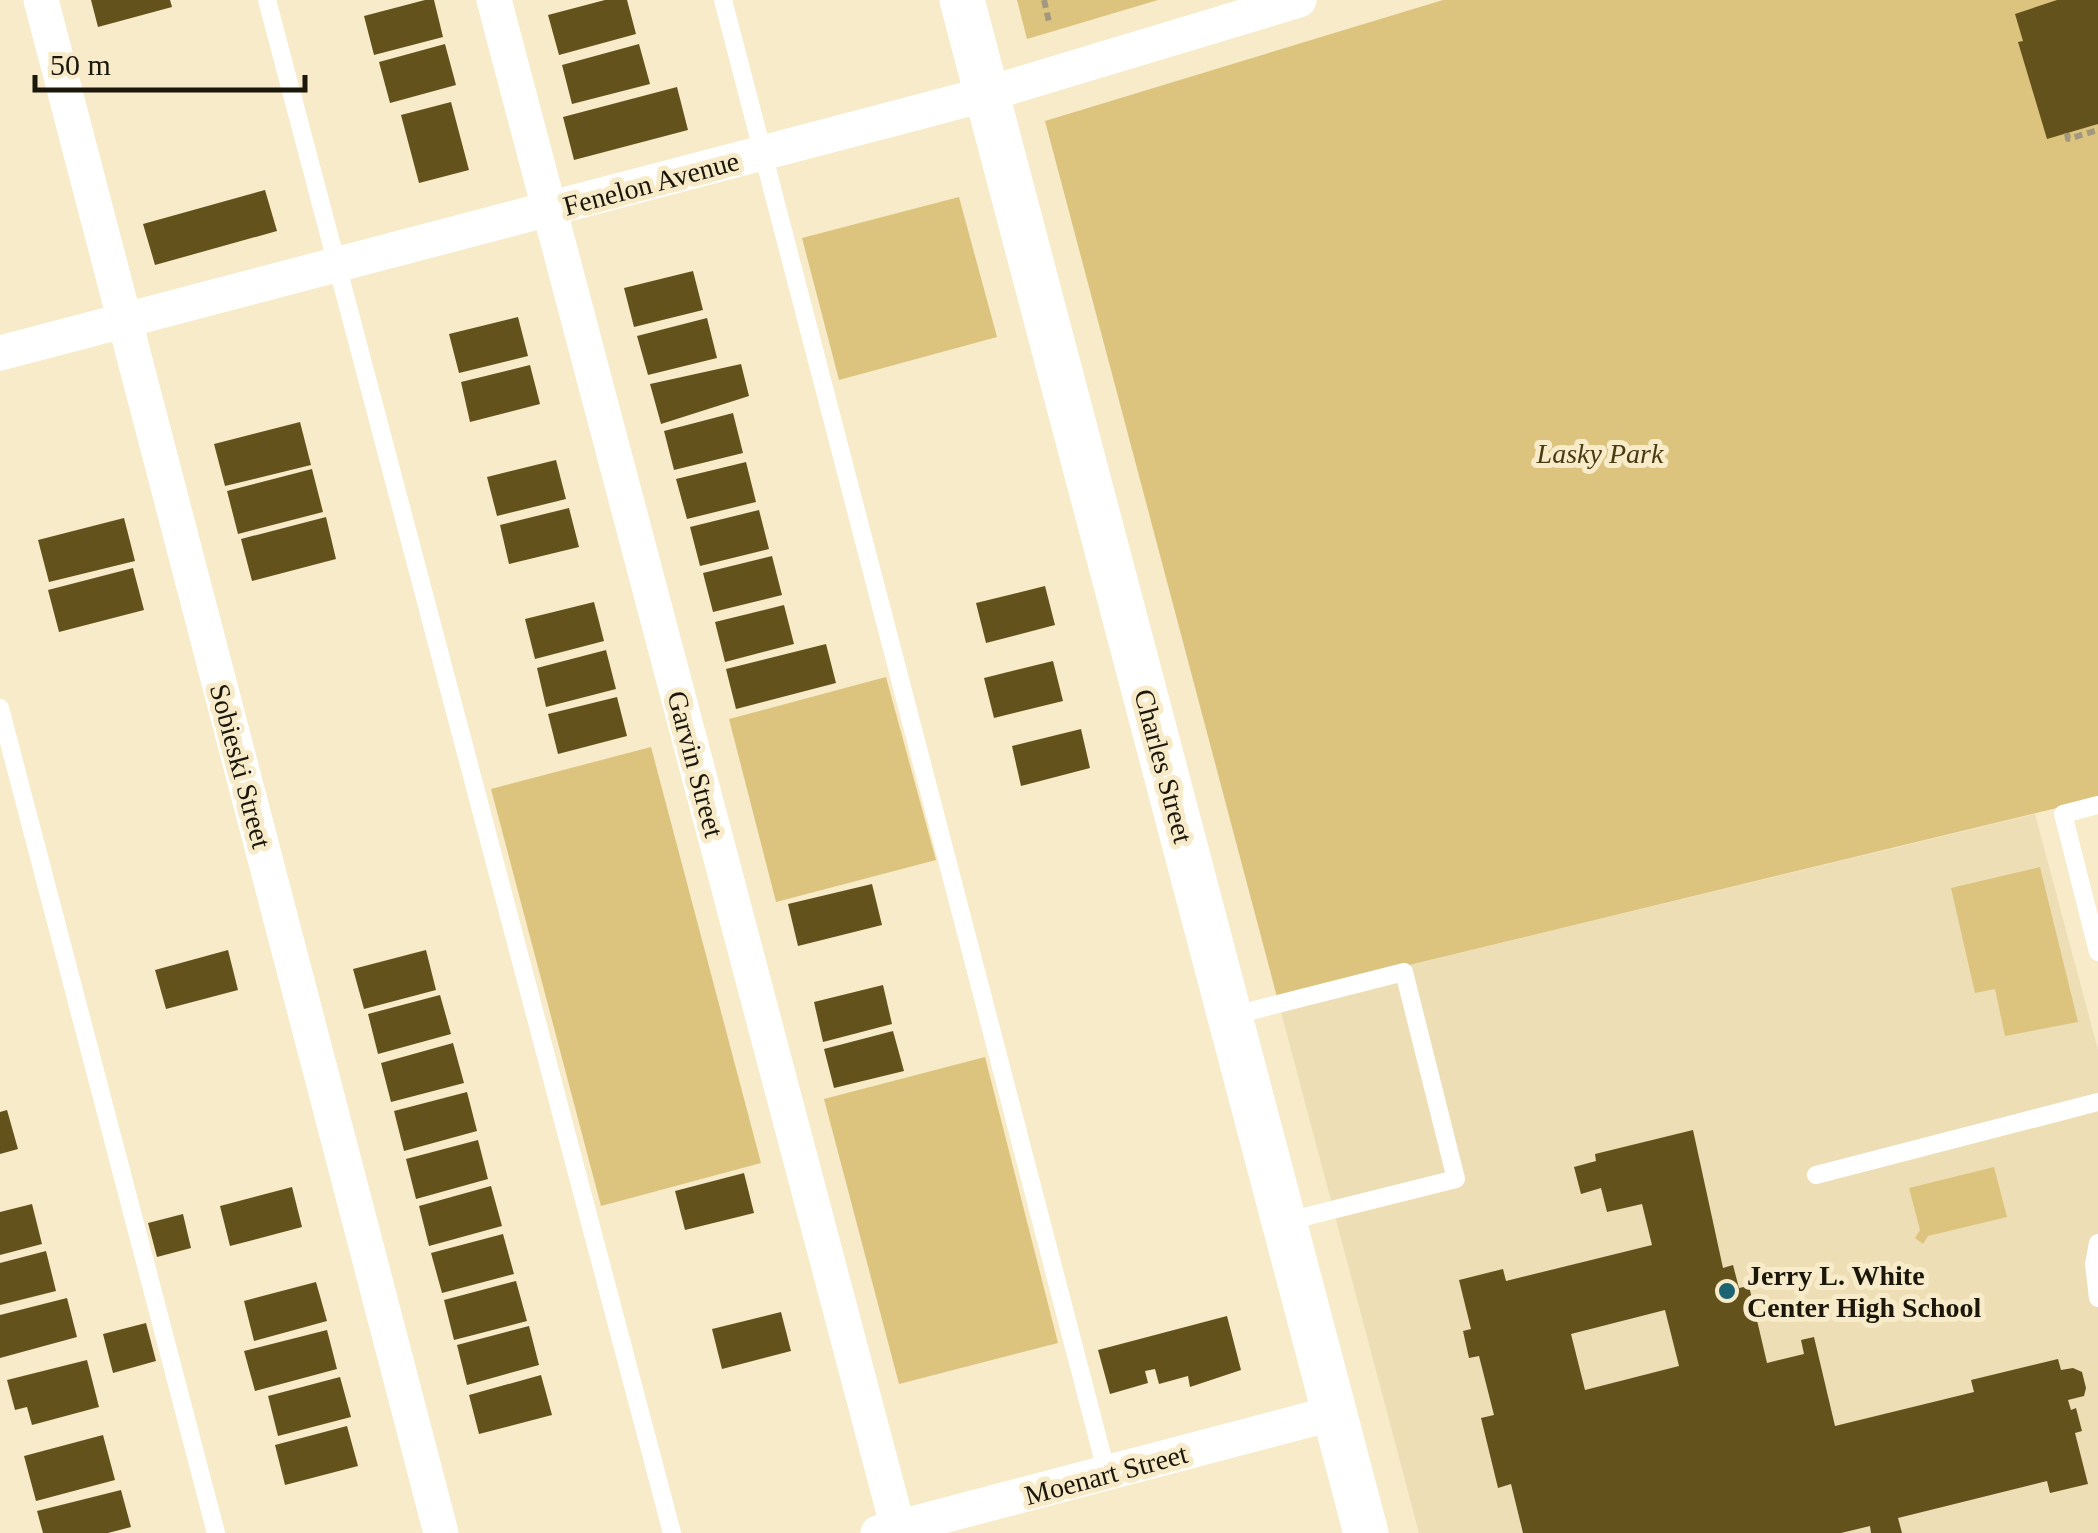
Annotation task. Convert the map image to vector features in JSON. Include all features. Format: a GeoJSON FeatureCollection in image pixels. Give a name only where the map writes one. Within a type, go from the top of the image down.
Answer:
{"type":"FeatureCollection","features":[{"type":"Feature","properties":{"kind":"street","name":"Sobieski Street"},"geometry":{"type":"LineString","coordinates":[[40,0],[441,1533]]}},
{"type":"Feature","properties":{"kind":"street","name":"Garvin Street"},"geometry":{"type":"LineString","coordinates":[[494,0],[888,1530]]}},
{"type":"Feature","properties":{"kind":"street","name":"Charles Street"},"geometry":{"type":"LineString","coordinates":[[962,0],[1366,1533]]}},
{"type":"Feature","properties":{"kind":"street","name":"Fenelon Avenue"},"geometry":{"type":"LineString","coordinates":[[0,354],[987,94],[1299,0]]}},
{"type":"Feature","properties":{"kind":"street","name":"Moenart Street"},"geometry":{"type":"LineString","coordinates":[[888,1530],[1334,1413]]}},
{"type":"Feature","properties":{"kind":"lane"},"geometry":{"type":"LineString","coordinates":[[267,0],[672,1533]]}},
{"type":"Feature","properties":{"kind":"lane"},"geometry":{"type":"LineString","coordinates":[[723,0],[1107,1474]]}},
{"type":"Feature","properties":{"kind":"lane"},"geometry":{"type":"LineString","coordinates":[[0,708],[216,1533]]}},
{"type":"Feature","properties":{"kind":"lane"},"geometry":{"type":"LineString","coordinates":[[2098,806],[2063,814],[2098,952]]}},
{"type":"Feature","properties":{"kind":"lane"},"geometry":{"type":"LineString","coordinates":[[1230,1016],[1404,972],[1456,1178],[1284,1222]]}},
{"type":"Feature","properties":{"kind":"lane"},"geometry":{"type":"LineString","coordinates":[[1816,1175],[2098,1102]]}},
{"type":"Feature","properties":{"kind":"lane"},"geometry":{"type":"LineString","coordinates":[[2098,1243],[2094,1264],[2098,1298]]}},
{"type":"Feature","properties":{"kind":"path"},"geometry":{"type":"LineString","coordinates":[[1044,0],[1049,22]]}},
{"type":"Feature","properties":{"kind":"path"},"geometry":{"type":"LineString","coordinates":[[2067,134],[2068,139],[2098,130]]}},
{"type":"Feature","properties":{"kind":"shaded area","name":"Jerry L. White Center High School"},"geometry":{"type":"Polygon","coordinates":[[[2035,814],[2098,1050],[2098,1533],[1419,1533],[1277,997],[2035,814]]]}},
{"type":"Feature","properties":{"kind":"green space"},"geometry":{"type":"Polygon","coordinates":[[[1017,0],[1158,0],[1027,39],[1017,0]]]}},
{"type":"Feature","properties":{"kind":"green space","name":"Lasky Park"},"geometry":{"type":"Polygon","coordinates":[[[1443,0],[2098,0],[2098,798],[1277,997],[1045,121],[1443,0]]]}},
{"type":"Feature","properties":{"kind":"green space"},"geometry":{"type":"Polygon","coordinates":[[[959,197],[997,337],[839,380],[802,238],[959,197]]]}},
{"type":"Feature","properties":{"kind":"green space"},"geometry":{"type":"Polygon","coordinates":[[[886,677],[936,860],[776,902],[729,719],[886,677]]]}},
{"type":"Feature","properties":{"kind":"green space"},"geometry":{"type":"Polygon","coordinates":[[[651,747],[761,1163],[601,1206],[491,789],[651,747]]]}},
{"type":"Feature","properties":{"kind":"green space"},"geometry":{"type":"Polygon","coordinates":[[[2040,867],[2078,1022],[2005,1036],[1995,989],[1975,993],[1951,888],[2040,867]]]}},
{"type":"Feature","properties":{"kind":"green space"},"geometry":{"type":"Polygon","coordinates":[[[985,1057],[1058,1343],[899,1384],[824,1099],[985,1057]]]}},
{"type":"Feature","properties":{"kind":"green space"},"geometry":{"type":"Polygon","coordinates":[[[1994,1167],[2007,1217],[1928,1236],[1923,1244],[1915,1238],[1920,1230],[1909,1188],[1994,1167]]]}},
{"type":"Feature","properties":{"kind":"building"},"geometry":{"type":"Polygon","coordinates":[[[91,0],[170,0],[172,7],[98,27],[91,0]]]}},
{"type":"Feature","properties":{"kind":"building"},"geometry":{"type":"Polygon","coordinates":[[[434,0],[443,37],[374,55],[364,16],[434,0]]]}},
{"type":"Feature","properties":{"kind":"building"},"geometry":{"type":"Polygon","coordinates":[[[605,0],[627,0],[636,34],[559,55],[548,15],[605,0]]]}},
{"type":"Feature","properties":{"kind":"building"},"geometry":{"type":"Polygon","coordinates":[[[2057,0],[2098,0],[2098,124],[2047,139],[2018,42],[2023,41],[2015,14],[2057,0]]]}},
{"type":"Feature","properties":{"kind":"building"},"geometry":{"type":"Polygon","coordinates":[[[445,44],[456,85],[390,103],[379,62],[445,44]]]}},
{"type":"Feature","properties":{"kind":"building"},"geometry":{"type":"Polygon","coordinates":[[[639,44],[650,84],[572,104],[562,65],[639,44]]]}},
{"type":"Feature","properties":{"kind":"building"},"geometry":{"type":"Polygon","coordinates":[[[677,87],[688,130],[574,160],[563,117],[677,87]]]}},
{"type":"Feature","properties":{"kind":"building"},"geometry":{"type":"Polygon","coordinates":[[[451,102],[469,170],[419,183],[401,115],[451,102]]]}},
{"type":"Feature","properties":{"kind":"building"},"geometry":{"type":"Polygon","coordinates":[[[265,190],[277,231],[155,265],[143,224],[265,190]]]}},
{"type":"Feature","properties":{"kind":"building"},"geometry":{"type":"Polygon","coordinates":[[[693,271],[703,310],[634,327],[624,288],[693,271]]]}},
{"type":"Feature","properties":{"kind":"building"},"geometry":{"type":"Polygon","coordinates":[[[518,317],[528,356],[459,373],[449,334],[518,317]]]}},
{"type":"Feature","properties":{"kind":"building"},"geometry":{"type":"Polygon","coordinates":[[[707,318],[717,358],[648,375],[637,336],[707,318]]]}},
{"type":"Feature","properties":{"kind":"building"},"geometry":{"type":"Polygon","coordinates":[[[741,364],[749,396],[661,424],[650,384],[741,364]]]}},
{"type":"Feature","properties":{"kind":"building"},"geometry":{"type":"Polygon","coordinates":[[[530,365],[540,404],[470,422],[461,382],[530,365]]]}},
{"type":"Feature","properties":{"kind":"building"},"geometry":{"type":"Polygon","coordinates":[[[733,413],[743,453],[674,470],[664,431],[733,413]]]}},
{"type":"Feature","properties":{"kind":"building"},"geometry":{"type":"Polygon","coordinates":[[[300,422],[311,465],[225,486],[214,444],[300,422]]]}},
{"type":"Feature","properties":{"kind":"building"},"geometry":{"type":"Polygon","coordinates":[[[556,460],[566,499],[497,516],[487,477],[556,460]]]}},
{"type":"Feature","properties":{"kind":"building"},"geometry":{"type":"Polygon","coordinates":[[[746,462],[756,502],[687,519],[676,479],[746,462]]]}},
{"type":"Feature","properties":{"kind":"building"},"geometry":{"type":"Polygon","coordinates":[[[312,469],[323,512],[238,534],[227,491],[312,469]]]}},
{"type":"Feature","properties":{"kind":"building"},"geometry":{"type":"Polygon","coordinates":[[[569,508],[579,547],[509,564],[500,525],[569,508]]]}},
{"type":"Feature","properties":{"kind":"building"},"geometry":{"type":"Polygon","coordinates":[[[759,510],[769,549],[700,566],[690,527],[759,510]]]}},
{"type":"Feature","properties":{"kind":"building"},"geometry":{"type":"Polygon","coordinates":[[[326,517],[336,559],[252,581],[241,539],[326,517]]]}},
{"type":"Feature","properties":{"kind":"building"},"geometry":{"type":"Polygon","coordinates":[[[124,518],[135,561],[49,582],[38,540],[124,518]]]}},
{"type":"Feature","properties":{"kind":"building"},"geometry":{"type":"Polygon","coordinates":[[[772,556],[782,595],[713,612],[703,573],[772,556]]]}},
{"type":"Feature","properties":{"kind":"building"},"geometry":{"type":"Polygon","coordinates":[[[133,568],[144,610],[59,632],[48,590],[133,568]]]}},
{"type":"Feature","properties":{"kind":"building"},"geometry":{"type":"Polygon","coordinates":[[[1045,586],[1055,625],[986,643],[976,603],[1045,586]]]}},
{"type":"Feature","properties":{"kind":"building"},"geometry":{"type":"Polygon","coordinates":[[[594,602],[604,641],[535,659],[525,619],[594,602]]]}},
{"type":"Feature","properties":{"kind":"building"},"geometry":{"type":"Polygon","coordinates":[[[784,605],[794,644],[725,662],[715,622],[784,605]]]}},
{"type":"Feature","properties":{"kind":"building"},"geometry":{"type":"Polygon","coordinates":[[[826,644],[836,683],[736,709],[726,669],[826,644]]]}},
{"type":"Feature","properties":{"kind":"building"},"geometry":{"type":"Polygon","coordinates":[[[606,650],[616,689],[546,707],[537,668],[606,650]]]}},
{"type":"Feature","properties":{"kind":"building"},"geometry":{"type":"Polygon","coordinates":[[[1053,661],[1063,701],[994,718],[984,678],[1053,661]]]}},
{"type":"Feature","properties":{"kind":"building"},"geometry":{"type":"Polygon","coordinates":[[[617,697],[627,736],[558,754],[548,714],[617,697]]]}},
{"type":"Feature","properties":{"kind":"building"},"geometry":{"type":"Polygon","coordinates":[[[1081,729],[1090,768],[1021,786],[1012,746],[1081,729]]]}},
{"type":"Feature","properties":{"kind":"building"},"geometry":{"type":"Polygon","coordinates":[[[872,884],[882,925],[798,946],[788,904],[872,884]]]}},
{"type":"Feature","properties":{"kind":"building"},"geometry":{"type":"Polygon","coordinates":[[[228,950],[238,990],[166,1009],[155,970],[228,950]]]}},
{"type":"Feature","properties":{"kind":"building"},"geometry":{"type":"Polygon","coordinates":[[[426,950],[436,990],[364,1009],[353,969],[426,950]]]}},
{"type":"Feature","properties":{"kind":"building"},"geometry":{"type":"Polygon","coordinates":[[[883,985],[892,1024],[823,1042],[814,1002],[883,985]]]}},
{"type":"Feature","properties":{"kind":"building"},"geometry":{"type":"Polygon","coordinates":[[[440,995],[451,1034],[378,1054],[368,1014],[440,995]]]}},
{"type":"Feature","properties":{"kind":"building"},"geometry":{"type":"Polygon","coordinates":[[[893,1031],[904,1071],[834,1088],[824,1049],[893,1031]]]}},
{"type":"Feature","properties":{"kind":"building"},"geometry":{"type":"Polygon","coordinates":[[[453,1043],[464,1083],[391,1102],[381,1063],[453,1043]]]}},
{"type":"Feature","properties":{"kind":"building"},"geometry":{"type":"Polygon","coordinates":[[[467,1092],[477,1131],[404,1151],[394,1111],[467,1092]]]}},
{"type":"Feature","properties":{"kind":"building"},"geometry":{"type":"Polygon","coordinates":[[[7,1110],[18,1149],[0,1154],[0,1112],[7,1110]]]}},
{"type":"Feature","properties":{"kind":"building"},"geometry":{"type":"Polygon","coordinates":[[[1693,1130],[1723,1268],[1733,1265],[1739,1288],[1749,1286],[1767,1363],[1804,1354],[1801,1340],[1814,1337],[1835,1426],[1974,1392],[1971,1380],[2058,1359],[2061,1370],[2073,1368],[2082,1372],[2086,1388],[2084,1396],[2068,1400],[2071,1410],[2076,1408],[2082,1431],[2075,1433],[2088,1484],[2050,1493],[2047,1481],[1898,1518],[1902,1533],[1871,1533],[1870,1526],[1841,1533],[1523,1533],[1511,1484],[1498,1488],[1481,1418],[1494,1415],[1479,1356],[1469,1358],[1463,1331],[1471,1329],[1459,1280],[1503,1269],[1506,1281],[1652,1245],[1642,1204],[1607,1212],[1601,1188],[1581,1194],[1574,1167],[1596,1161],[1595,1154],[1693,1130]],[[1665,1310],[1571,1334],[1585,1390],[1679,1366],[1665,1310]]]}},
{"type":"Feature","properties":{"kind":"building"},"geometry":{"type":"Polygon","coordinates":[[[478,1140],[488,1179],[416,1199],[406,1159],[478,1140]]]}},
{"type":"Feature","properties":{"kind":"building"},"geometry":{"type":"Polygon","coordinates":[[[744,1173],[754,1213],[685,1230],[675,1191],[744,1173]]]}},
{"type":"Feature","properties":{"kind":"building"},"geometry":{"type":"Polygon","coordinates":[[[491,1186],[502,1226],[429,1246],[419,1206],[491,1186]]]}},
{"type":"Feature","properties":{"kind":"building"},"geometry":{"type":"Polygon","coordinates":[[[292,1187],[302,1227],[230,1246],[220,1206],[292,1187]]]}},
{"type":"Feature","properties":{"kind":"building"},"geometry":{"type":"Polygon","coordinates":[[[32,1204],[42,1244],[0,1255],[0,1212],[32,1204]]]}},
{"type":"Feature","properties":{"kind":"building"},"geometry":{"type":"Polygon","coordinates":[[[183,1214],[191,1248],[157,1257],[148,1223],[183,1214]]]}},
{"type":"Feature","properties":{"kind":"building"},"geometry":{"type":"Polygon","coordinates":[[[503,1234],[514,1274],[442,1293],[431,1253],[503,1234]]]}},
{"type":"Feature","properties":{"kind":"building"},"geometry":{"type":"Polygon","coordinates":[[[46,1251],[56,1291],[0,1305],[0,1263],[46,1251]]]}},
{"type":"Feature","properties":{"kind":"building"},"geometry":{"type":"Polygon","coordinates":[[[516,1281],[527,1321],[454,1340],[444,1300],[516,1281]]]}},
{"type":"Feature","properties":{"kind":"building"},"geometry":{"type":"Polygon","coordinates":[[[316,1282],[327,1321],[254,1341],[244,1301],[316,1282]]]}},
{"type":"Feature","properties":{"kind":"building"},"geometry":{"type":"Polygon","coordinates":[[[67,1298],[77,1337],[0,1358],[0,1315],[67,1298]]]}},
{"type":"Feature","properties":{"kind":"building"},"geometry":{"type":"Polygon","coordinates":[[[781,1312],[791,1351],[722,1369],[712,1329],[781,1312]]]}},
{"type":"Feature","properties":{"kind":"building"},"geometry":{"type":"Polygon","coordinates":[[[1227,1316],[1241,1370],[1190,1387],[1188,1376],[1159,1384],[1155,1369],[1145,1371],[1148,1383],[1110,1394],[1098,1350],[1227,1316]]]}},
{"type":"Feature","properties":{"kind":"building"},"geometry":{"type":"Polygon","coordinates":[[[146,1323],[156,1361],[113,1373],[103,1334],[146,1323]]]}},
{"type":"Feature","properties":{"kind":"building"},"geometry":{"type":"Polygon","coordinates":[[[529,1326],[539,1365],[467,1385],[457,1345],[529,1326]]]}},
{"type":"Feature","properties":{"kind":"building"},"geometry":{"type":"Polygon","coordinates":[[[327,1330],[337,1369],[255,1391],[244,1351],[327,1330]]]}},
{"type":"Feature","properties":{"kind":"building"},"geometry":{"type":"Polygon","coordinates":[[[87,1360],[99,1407],[32,1425],[27,1407],[15,1410],[7,1380],[87,1360]]]}},
{"type":"Feature","properties":{"kind":"building"},"geometry":{"type":"Polygon","coordinates":[[[541,1375],[552,1415],[479,1434],[469,1395],[541,1375]]]}},
{"type":"Feature","properties":{"kind":"building"},"geometry":{"type":"Polygon","coordinates":[[[340,1377],[351,1417],[278,1436],[268,1396],[340,1377]]]}},
{"type":"Feature","properties":{"kind":"building"},"geometry":{"type":"Polygon","coordinates":[[[347,1426],[358,1466],[285,1485],[275,1445],[347,1426]]]}},
{"type":"Feature","properties":{"kind":"building"},"geometry":{"type":"Polygon","coordinates":[[[103,1435],[115,1480],[36,1501],[24,1456],[103,1435]]]}},
{"type":"Feature","properties":{"kind":"building"},"geometry":{"type":"Polygon","coordinates":[[[121,1490],[131,1527],[108,1533],[43,1533],[37,1511],[121,1490]]]}},
{"type":"Feature","properties":{"kind":"place","name":"Jerry L. White Center High School"},"geometry":{"type":"Point","coordinates":[1727,1291]}}]}
